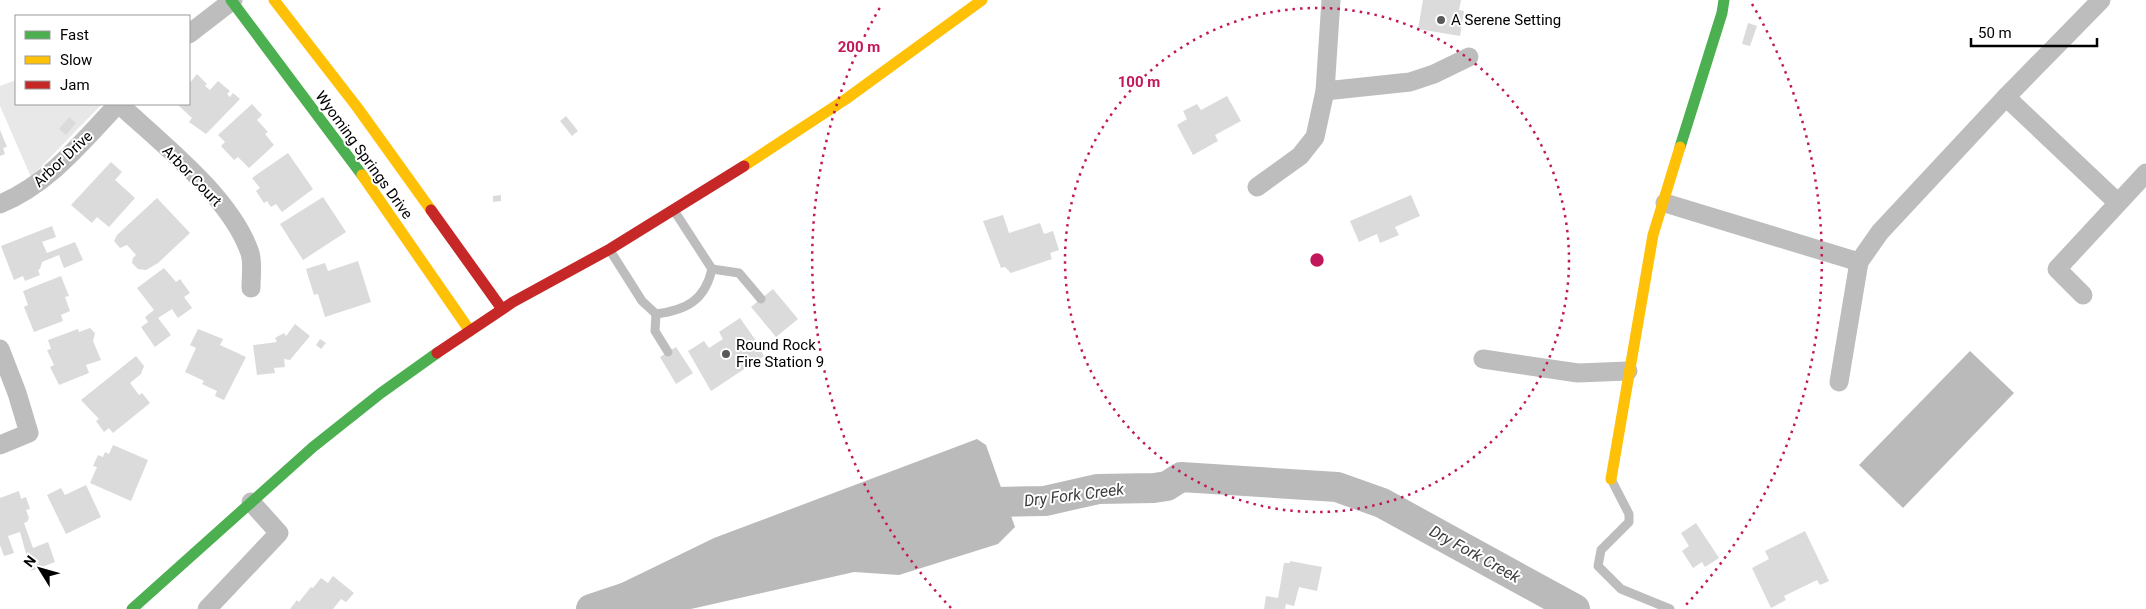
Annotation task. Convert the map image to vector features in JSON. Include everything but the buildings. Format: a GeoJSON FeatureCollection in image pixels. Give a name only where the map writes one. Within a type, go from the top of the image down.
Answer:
{"type":"FeatureCollection","features":[{"type":"Feature","properties":{"kind":"street","name":"Wyoming Springs Drive"},"geometry":{"type":"LineString","coordinates":[[232,0],[351,160],[470,331]]}},
{"type":"Feature","properties":{"kind":"street"},"geometry":{"type":"LineString","coordinates":[[190,33],[232,0]]}},
{"type":"Feature","properties":{"kind":"street","name":"Wyoming Springs Drive"},"geometry":{"type":"LineString","coordinates":[[274,0],[357,107],[502,309]]}},
{"type":"Feature","properties":{"kind":"street"},"geometry":{"type":"LineString","coordinates":[[132,609],[251,502],[354,414],[502,309],[609,250],[757,159],[867,86],[982,0]]}},
{"type":"Feature","properties":{"kind":"street"},"geometry":{"type":"LineString","coordinates":[[1257,187],[1300,156],[1315,137],[1325,91],[1331,0]]}},
{"type":"Feature","properties":{"kind":"street"},"geometry":{"type":"LineString","coordinates":[[1611,479],[1628,371],[1653,235],[1665,203],[1722,13],[1724,0]]}},
{"type":"Feature","properties":{"kind":"street"},"geometry":{"type":"LineString","coordinates":[[1839,382],[1859,262],[1880,232],[2006,97],[2101,0]]}},
{"type":"Feature","properties":{"kind":"street"},"geometry":{"type":"LineString","coordinates":[[1325,91],[1410,82],[1434,74],[1469,57]]}},
{"type":"Feature","properties":{"kind":"street"},"geometry":{"type":"LineString","coordinates":[[2006,97],[2117,202]]}},
{"type":"Feature","properties":{"kind":"street","name":"Arbor Drive"},"geometry":{"type":"LineString","coordinates":[[0,204],[33,187],[50,174],[117,105]]}},
{"type":"Feature","properties":{"kind":"street","name":"Arbor Court"},"geometry":{"type":"LineString","coordinates":[[119,105],[202,181],[217,198],[244,238],[251,256],[251,288]]}},
{"type":"Feature","properties":{"kind":"street"},"geometry":{"type":"LineString","coordinates":[[2084,295],[2057,269],[2117,202],[2146,173]]}},
{"type":"Feature","properties":{"kind":"street"},"geometry":{"type":"LineString","coordinates":[[1665,203],[1859,262]]}},
{"type":"Feature","properties":{"kind":"street"},"geometry":{"type":"LineString","coordinates":[[0,349],[29,433],[0,445]]}},
{"type":"Feature","properties":{"kind":"street"},"geometry":{"type":"LineString","coordinates":[[1483,359],[1578,373],[1628,371]]}},
{"type":"Feature","properties":{"kind":"street"},"geometry":{"type":"LineString","coordinates":[[207,609],[279,533],[251,502]]}},
{"type":"Feature","properties":{"kind":"lane"},"geometry":{"type":"LineString","coordinates":[[609,250],[642,301],[656,314],[675,312],[694,302],[709,284],[712,269],[673,210]]}},
{"type":"Feature","properties":{"kind":"lane"},"geometry":{"type":"LineString","coordinates":[[712,269],[740,273],[761,299]]}},
{"type":"Feature","properties":{"kind":"lane"},"geometry":{"type":"LineString","coordinates":[[656,314],[655,331],[668,352]]}},
{"type":"Feature","properties":{"kind":"lane"},"geometry":{"type":"LineString","coordinates":[[1611,479],[1629,514],[1629,522],[1601,550],[1598,566],[1621,589],[1670,609]]}},
{"type":"Feature","properties":{"kind":"shaded area"},"geometry":{"type":"Polygon","coordinates":[[[15,80],[15,105],[101,105],[31,177],[0,106],[0,86],[15,80]]]}},
{"type":"Feature","properties":{"kind":"shaded area"},"geometry":{"type":"Polygon","coordinates":[[[1970,351],[2014,393],[1903,508],[1859,465],[1970,351]]]}},
{"type":"Feature","properties":{"kind":"shaded area"},"geometry":{"type":"Polygon","coordinates":[[[977,439],[986,445],[1015,527],[998,544],[899,575],[854,572],[691,609],[625,609],[603,592],[714,538],[977,439]]]}},
{"type":"Feature","properties":{"kind":"waterway","name":"Dry Fork Creek"},"geometry":{"type":"LineString","coordinates":[[967,498],[996,502],[1045,501],[1098,489],[1167,486],[1181,477],[1337,487],[1382,503],[1575,609]]}},
{"type":"Feature","properties":{"kind":"waterway","name":"Dry Fork Creek"},"geometry":{"type":"LineString","coordinates":[[591,609],[654,588]]}},
{"type":"Feature","properties":{"kind":"traffic: fast"},"geometry":{"type":"LineString","coordinates":[[231,0],[362,175]]}},
{"type":"Feature","properties":{"kind":"traffic: fast"},"geometry":{"type":"LineString","coordinates":[[1680,147],[1722,13],[1724,0]]}},
{"type":"Feature","properties":{"kind":"traffic: fast"},"geometry":{"type":"LineString","coordinates":[[132,609],[313,447],[381,393],[437,353]]}},
{"type":"Feature","properties":{"kind":"traffic: slow"},"geometry":{"type":"LineString","coordinates":[[274,0],[357,107],[431,210]]}},
{"type":"Feature","properties":{"kind":"traffic: slow"},"geometry":{"type":"LineString","coordinates":[[744,166],[846,99],[982,0]]}},
{"type":"Feature","properties":{"kind":"traffic: slow"},"geometry":{"type":"LineString","coordinates":[[1611,479],[1653,235],[1680,147]]}},
{"type":"Feature","properties":{"kind":"traffic: slow"},"geometry":{"type":"LineString","coordinates":[[362,175],[470,331]]}},
{"type":"Feature","properties":{"kind":"traffic: jam"},"geometry":{"type":"LineString","coordinates":[[437,353],[513,302],[610,249],[744,166]]}},
{"type":"Feature","properties":{"kind":"traffic: jam"},"geometry":{"type":"LineString","coordinates":[[431,210],[502,309]]}},
{"type":"Feature","properties":{"kind":"place","name":"A Serene Setting"},"geometry":{"type":"Point","coordinates":[1441,20]}},
{"type":"Feature","properties":{"kind":"place","name":"Round Rock Fire Station 9"},"geometry":{"type":"Point","coordinates":[726,354]}}]}
